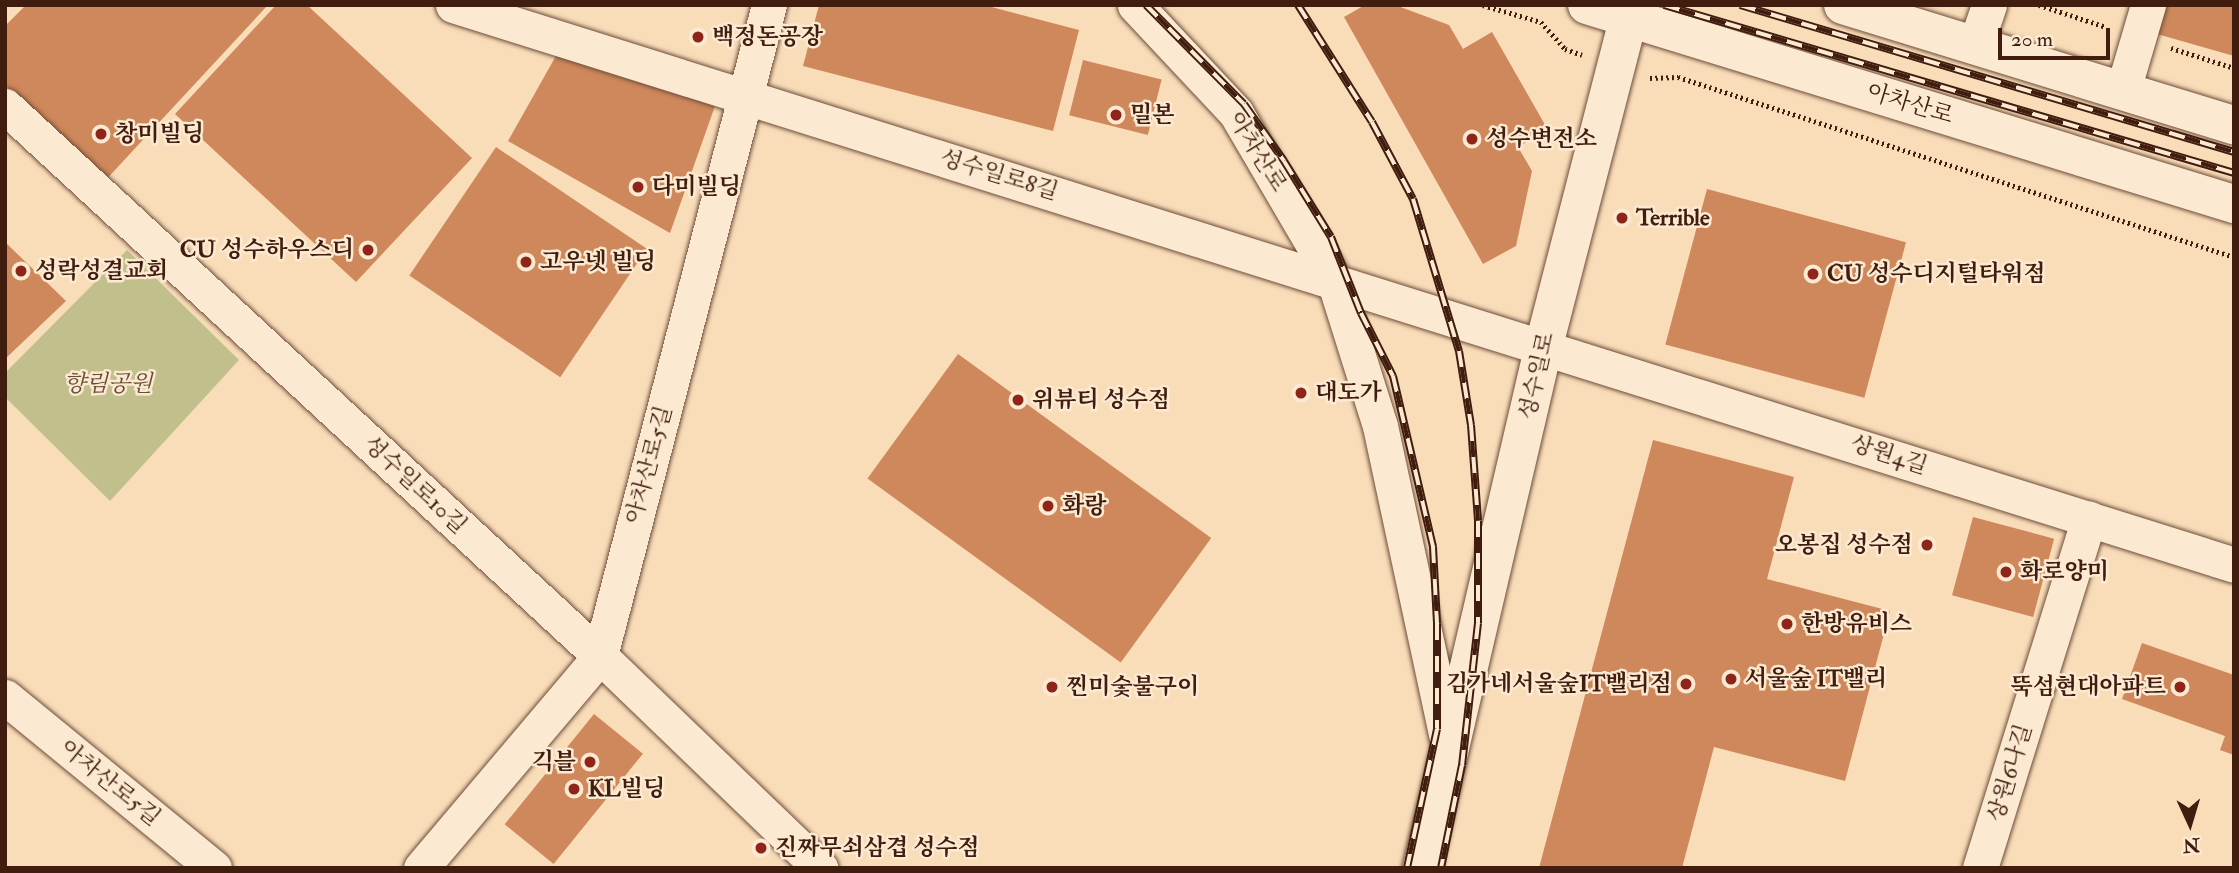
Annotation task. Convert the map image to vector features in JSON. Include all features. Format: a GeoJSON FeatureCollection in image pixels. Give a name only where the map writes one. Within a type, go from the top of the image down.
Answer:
{"type":"FeatureCollection","features":[{"type":"Feature","properties":{"kind":"main road","name":"아차산로"},"geometry":{"type":"LineString","coordinates":[[1587,5],[1630,12],[2234,204]]}},
{"type":"Feature","properties":{"kind":"main road"},"geometry":{"type":"LineString","coordinates":[[1843,5],[2234,125]]}},
{"type":"Feature","properties":{"kind":"main road","name":"성수일로"},"geometry":{"type":"LineString","coordinates":[[1422,868],[1544,345],[1630,12]]}},
{"type":"Feature","properties":{"kind":"street","name":"성수일로8길"},"geometry":{"type":"LineString","coordinates":[[453,5],[1544,345]]}},
{"type":"Feature","properties":{"kind":"street","name":"아차산로5길"},"geometry":{"type":"LineString","coordinates":[[421,868],[600,656],[769,5]]}},
{"type":"Feature","properties":{"kind":"street","name":"아차산로"},"geometry":{"type":"LineString","coordinates":[[1135,5],[1236,113],[1334,280]]}},
{"type":"Feature","properties":{"kind":"street"},"geometry":{"type":"LineString","coordinates":[[1975,46],[1989,5]]}},
{"type":"Feature","properties":{"kind":"street"},"geometry":{"type":"LineString","coordinates":[[2123,90],[2148,5]]}},
{"type":"Feature","properties":{"kind":"street","name":"성수일로10길"},"geometry":{"type":"LineString","coordinates":[[5,106],[600,656],[820,868]]}},
{"type":"Feature","properties":{"kind":"street","name":"성수일로"},"geometry":{"type":"LineString","coordinates":[[1334,280],[1380,426],[1449,748]]}},
{"type":"Feature","properties":{"kind":"street","name":"상원4길"},"geometry":{"type":"LineString","coordinates":[[1544,345],[2234,565]]}},
{"type":"Feature","properties":{"kind":"street","name":"상원6나길"},"geometry":{"type":"LineString","coordinates":[[1980,868],[2089,519]]}},
{"type":"Feature","properties":{"kind":"street","name":"아차산로5길"},"geometry":{"type":"LineString","coordinates":[[5,698],[214,868]]}},
{"type":"Feature","properties":{"kind":"path"},"geometry":{"type":"LineString","coordinates":[[1483,5],[1541,22],[1565,49],[1650,78],[1678,76],[2234,257]]}},
{"type":"Feature","properties":{"kind":"green space","name":"향림공원"},"geometry":{"type":"Polygon","coordinates":[[[127,250],[239,360],[110,501],[5,397],[5,373],[127,250]]]}},
{"type":"Feature","properties":{"kind":"building","name":"창미빌딩"},"geometry":{"type":"Polygon","coordinates":[[[26,5],[268,5],[102,184],[5,85],[5,26],[26,5]]]}},
{"type":"Feature","properties":{"kind":"building"},"geometry":{"type":"Polygon","coordinates":[[[276,5],[307,5],[472,158],[356,282],[175,114],[276,5]]]}},
{"type":"Feature","properties":{"kind":"building"},"geometry":{"type":"Polygon","coordinates":[[[819,5],[984,5],[1079,30],[1053,131],[803,66],[819,5]]]}},
{"type":"Feature","properties":{"kind":"building","name":"성수변전소"},"geometry":{"type":"Polygon","coordinates":[[[1365,5],[1395,5],[1449,25],[1463,49],[1492,32],[1548,130],[1518,147],[1532,171],[1516,246],[1483,264],[1344,17],[1365,5]]]}},
{"type":"Feature","properties":{"kind":"building"},"geometry":{"type":"Polygon","coordinates":[[[2165,5],[2234,6],[2234,56],[2157,34],[2165,5]]]}},
{"type":"Feature","properties":{"kind":"building","name":"다미빌딩"},"geometry":{"type":"Polygon","coordinates":[[[557,54],[715,106],[670,233],[508,141],[557,54]]]}},
{"type":"Feature","properties":{"kind":"building"},"geometry":{"type":"Polygon","coordinates":[[[1083,60],[1162,80],[1148,135],[1069,115],[1083,60]]]}},
{"type":"Feature","properties":{"kind":"building","name":"고우넷 빌딩"},"geometry":{"type":"Polygon","coordinates":[[[496,147],[647,249],[560,377],[409,276],[496,147]]]}},
{"type":"Feature","properties":{"kind":"building"},"geometry":{"type":"Polygon","coordinates":[[[1707,189],[1906,242],[1864,398],[1665,345],[1707,189]]]}},
{"type":"Feature","properties":{"kind":"building","name":"성락성결교회"},"geometry":{"type":"Polygon","coordinates":[[[5,242],[66,301],[5,359],[5,242]]]}},
{"type":"Feature","properties":{"kind":"building"},"geometry":{"type":"Polygon","coordinates":[[[958,354],[1211,538],[1121,663],[867,479],[958,354]]]}},
{"type":"Feature","properties":{"kind":"building","name":"서울숲 IT밸리"},"geometry":{"type":"Polygon","coordinates":[[[1653,440],[1794,477],[1767,579],[1890,611],[1845,781],[1714,747],[1682,868],[1539,868],[1653,440]]]}},
{"type":"Feature","properties":{"kind":"building"},"geometry":{"type":"Polygon","coordinates":[[[1973,517],[2054,539],[2033,617],[1952,595],[1973,517]]]}},
{"type":"Feature","properties":{"kind":"building","name":"뚝섬현대아파트"},"geometry":{"type":"Polygon","coordinates":[[[2142,643],[2234,675],[2234,755],[2220,750],[2225,736],[2122,699],[2142,643]]]}},
{"type":"Feature","properties":{"kind":"building","name":"KL빌딩"},"geometry":{"type":"Polygon","coordinates":[[[594,714],[643,754],[554,864],[505,824],[594,714]]]}},
{"type":"Feature","properties":{"kind":"railway"},"geometry":{"type":"LineString","coordinates":[[1146,5],[1244,104],[1284,161],[1331,237],[1361,313],[1393,376],[1433,547],[1437,624],[1437,729],[1407,868]]}},
{"type":"Feature","properties":{"kind":"railway"},"geometry":{"type":"LineString","coordinates":[[1298,5],[1372,122],[1413,199],[1459,351],[1471,425],[1478,521],[1478,623],[1462,765],[1441,868]]}},
{"type":"Feature","properties":{"kind":"railway"},"geometry":{"type":"LineString","coordinates":[[1664,5],[2234,173]]}},
{"type":"Feature","properties":{"kind":"railway"},"geometry":{"type":"LineString","coordinates":[[1740,5],[2234,152]]}},
{"type":"Feature","properties":{"kind":"place","name":"백정돈공장"},"geometry":{"type":"Point","coordinates":[698,37]}},
{"type":"Feature","properties":{"kind":"place","name":"밀본"},"geometry":{"type":"Point","coordinates":[1116,115]}},
{"type":"Feature","properties":{"kind":"place","name":"창미빌딩"},"geometry":{"type":"Point","coordinates":[101,134]}},
{"type":"Feature","properties":{"kind":"place","name":"성수변전소"},"geometry":{"type":"Point","coordinates":[1472,139]}},
{"type":"Feature","properties":{"kind":"place","name":"다미빌딩"},"geometry":{"type":"Point","coordinates":[638,187]}},
{"type":"Feature","properties":{"kind":"place","name":"Terrible"},"geometry":{"type":"Point","coordinates":[1622,218]}},
{"type":"Feature","properties":{"kind":"place","name":"CU 성수하우스디"},"geometry":{"type":"Point","coordinates":[368,250]}},
{"type":"Feature","properties":{"kind":"place","name":"고우넷 빌딩"},"geometry":{"type":"Point","coordinates":[526,262]}},
{"type":"Feature","properties":{"kind":"place","name":"성락성결교회"},"geometry":{"type":"Point","coordinates":[21,271]}},
{"type":"Feature","properties":{"kind":"place","name":"CU 성수디지털타워점"},"geometry":{"type":"Point","coordinates":[1813,274]}},
{"type":"Feature","properties":{"kind":"place","name":"대도가"},"geometry":{"type":"Point","coordinates":[1301,393]}},
{"type":"Feature","properties":{"kind":"place","name":"위뷰티 성수점"},"geometry":{"type":"Point","coordinates":[1018,400]}},
{"type":"Feature","properties":{"kind":"place","name":"화랑"},"geometry":{"type":"Point","coordinates":[1048,506]}},
{"type":"Feature","properties":{"kind":"place","name":"오봉집 성수점"},"geometry":{"type":"Point","coordinates":[1927,545]}},
{"type":"Feature","properties":{"kind":"place","name":"화로양미"},"geometry":{"type":"Point","coordinates":[2006,572]}},
{"type":"Feature","properties":{"kind":"place","name":"한방유비스"},"geometry":{"type":"Point","coordinates":[1787,624]}},
{"type":"Feature","properties":{"kind":"place","name":"서울숲 IT밸리"},"geometry":{"type":"Point","coordinates":[1731,679]}},
{"type":"Feature","properties":{"kind":"place","name":"김가네서울숲IT밸리점"},"geometry":{"type":"Point","coordinates":[1686,684]}},
{"type":"Feature","properties":{"kind":"place","name":"찐미숯불구이"},"geometry":{"type":"Point","coordinates":[1052,687]}},
{"type":"Feature","properties":{"kind":"place","name":"뚝섬현대아파트"},"geometry":{"type":"Point","coordinates":[2180,687]}},
{"type":"Feature","properties":{"kind":"place","name":"긱블"},"geometry":{"type":"Point","coordinates":[590,762]}},
{"type":"Feature","properties":{"kind":"place","name":"KL빌딩"},"geometry":{"type":"Point","coordinates":[574,789]}},
{"type":"Feature","properties":{"kind":"place","name":"진짜무쇠삼겹 성수점"},"geometry":{"type":"Point","coordinates":[761,848]}}]}
